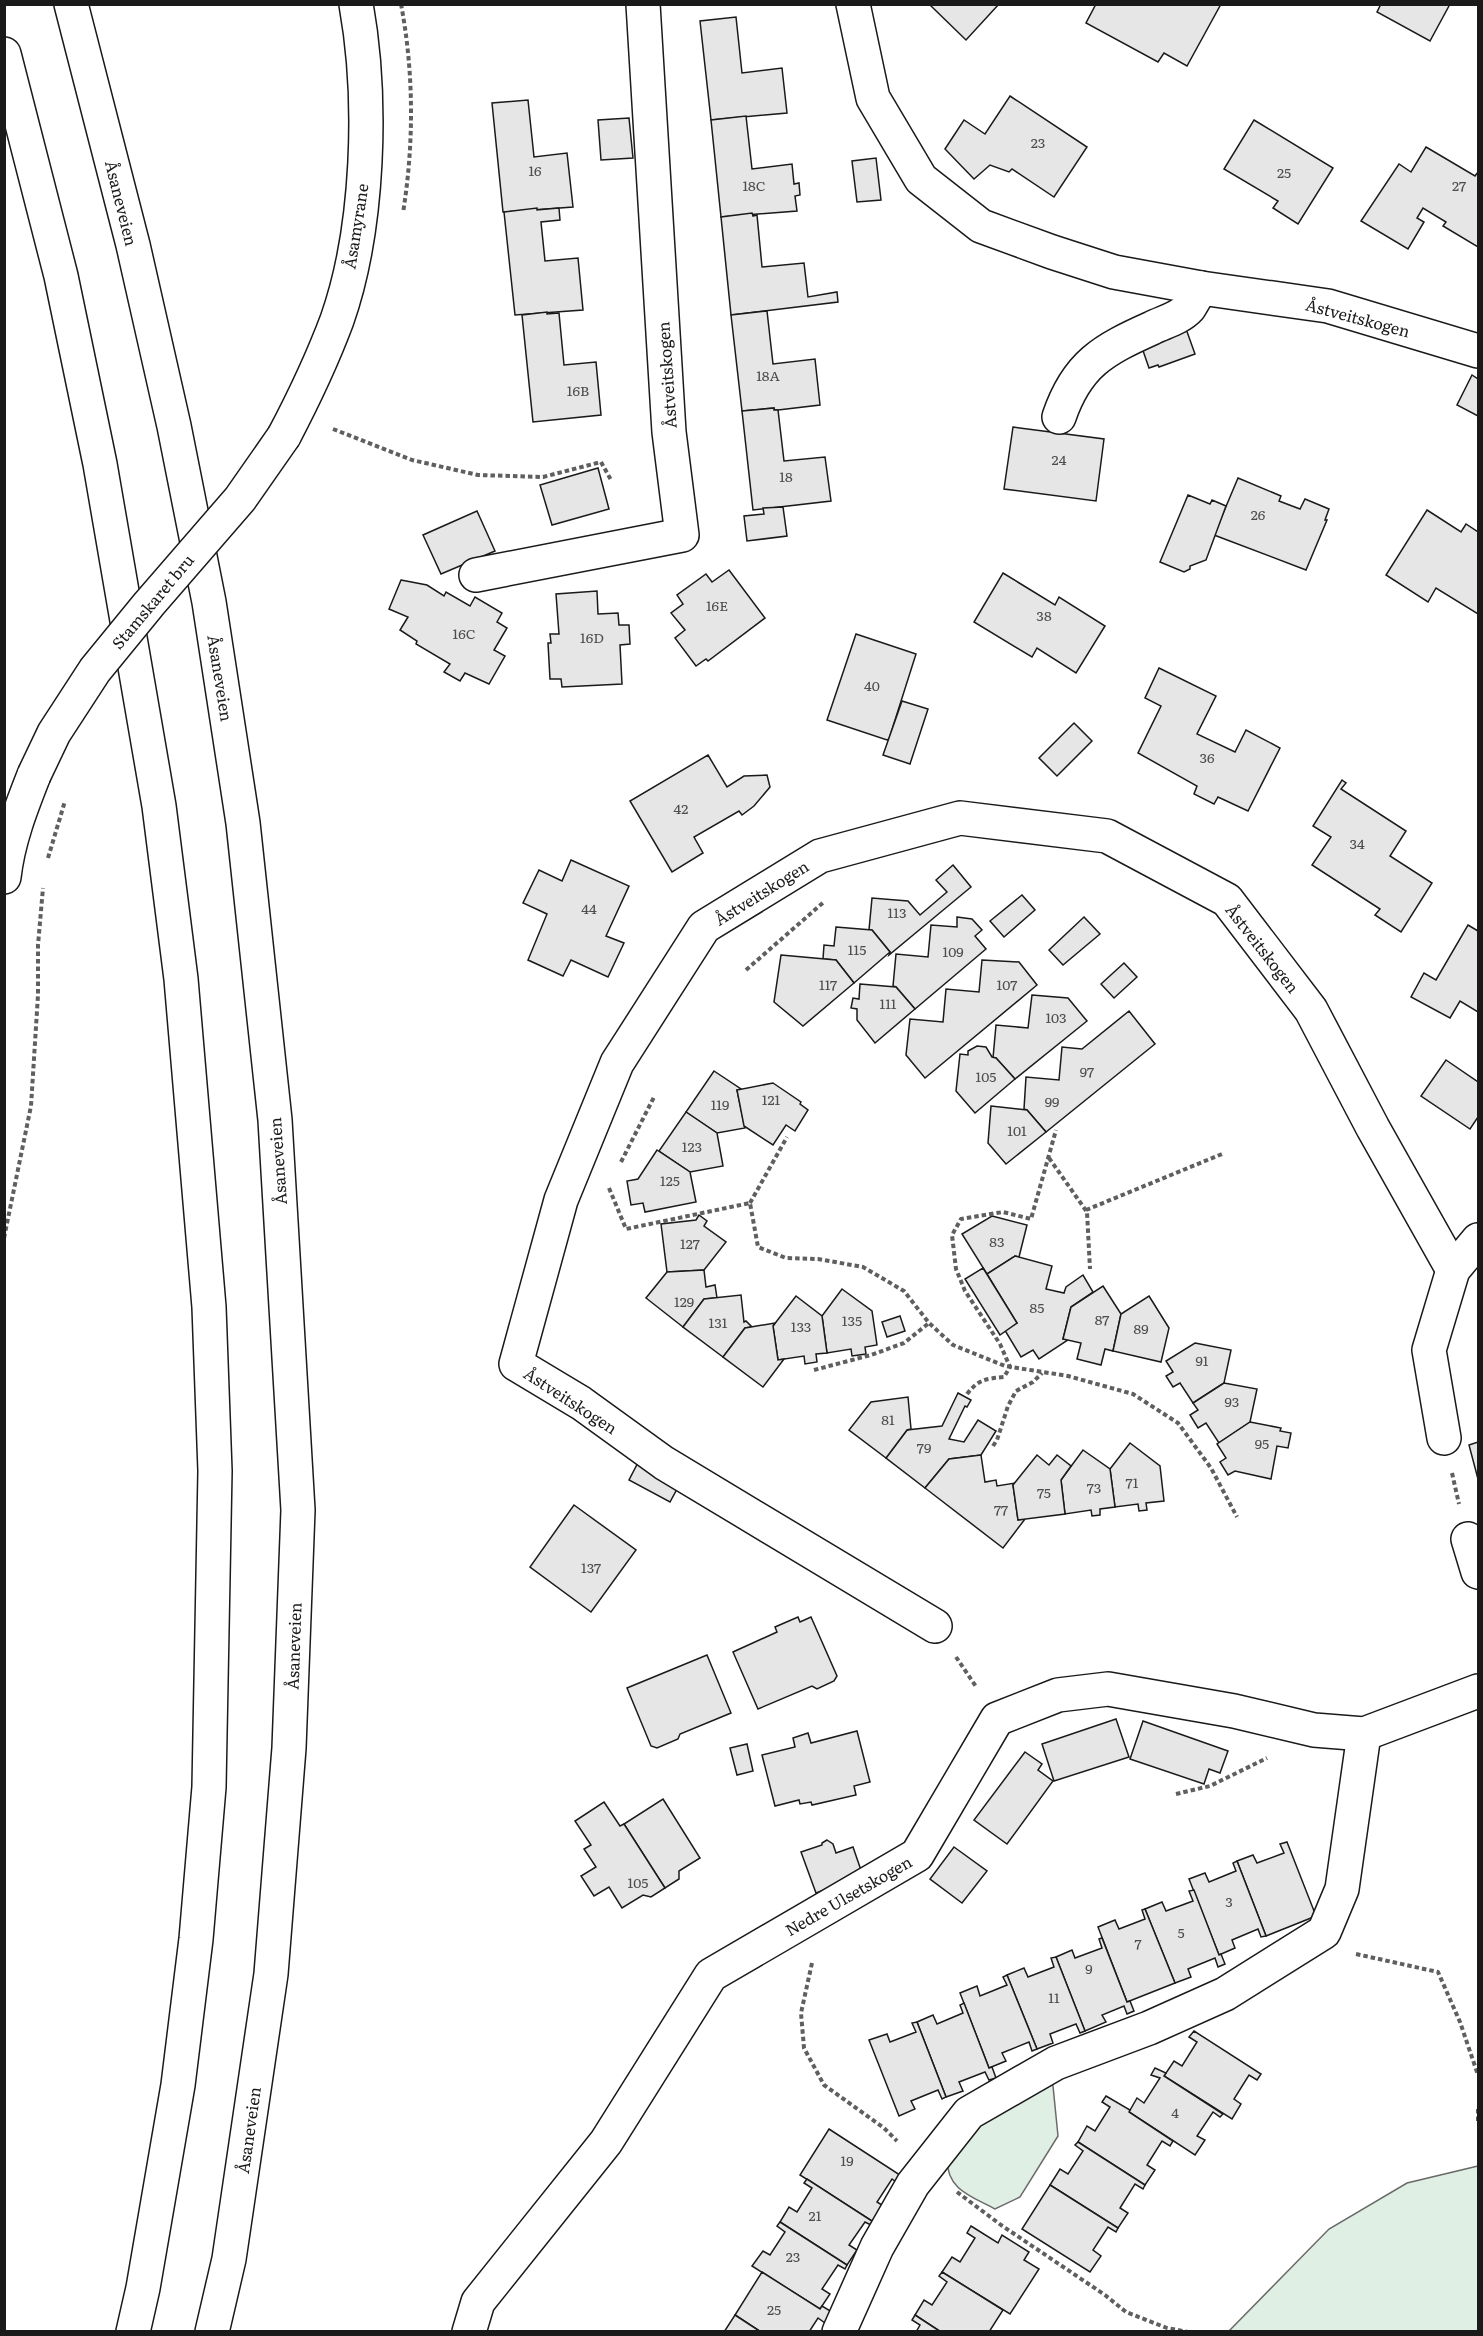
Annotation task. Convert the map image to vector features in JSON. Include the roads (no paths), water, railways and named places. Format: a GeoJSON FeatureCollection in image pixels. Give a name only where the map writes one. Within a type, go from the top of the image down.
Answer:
{"type":"FeatureCollection","features":[{"type":"Feature","properties":{"kind":"main road","name":"Åsaneveien"},"geometry":{"type":"LineString","coordinates":[[71,4],[133,245],[174,426],[210,602],[243,823],[275,1120],[298,1510],[289,1748],[270,1974],[229,2259],[212,2331]]}},
{"type":"Feature","properties":{"kind":"main road","name":"Åsamyrane"},"geometry":{"type":"LineString","coordinates":[[284,436],[311,386],[337,318],[352,261],[361,206],[365,150],[365,78],[356,4]]}},
{"type":"Feature","properties":{"kind":"main road","name":"Åstveitskogen"},"geometry":{"type":"LineString","coordinates":[[476,575],[682,536],[669,432],[643,4]]}},
{"type":"Feature","properties":{"kind":"main road","name":"Åstveitskogen"},"geometry":{"type":"LineString","coordinates":[[853,4],[873,98],[921,179],[981,226],[1114,272],[1201,288],[1328,306],[1479,351]]}},
{"type":"Feature","properties":{"kind":"main road"},"geometry":{"type":"LineString","coordinates":[[4,54],[61,276],[95,442],[159,806],[181,979],[209,1307],[215,1471],[209,1787],[196,1939],[178,2085],[143,2288],[133,2331]]}},
{"type":"Feature","properties":{"kind":"main road"},"geometry":{"type":"LineString","coordinates":[[1059,417],[1072,384],[1095,358],[1133,336],[1181,315],[1188,309],[1201,288]]}},
{"type":"Feature","properties":{"kind":"main road","name":"Stamskaret bru"},"geometry":{"type":"LineString","coordinates":[[4,877],[6,859],[18,816],[54,733],[95,670],[148,604],[240,499],[284,436]]}},
{"type":"Feature","properties":{"kind":"main road","name":"Åstveitskogen"},"geometry":{"type":"LineString","coordinates":[[935,1626],[664,1463],[581,1403],[516,1364],[561,1200],[617,1063],[704,927],[820,856],[960,818],[1107,836],[1227,900],[1311,1010],[1373,1128],[1453,1270]]}},
{"type":"Feature","properties":{"kind":"main road"},"geometry":{"type":"LineString","coordinates":[[1444,1438],[1429,1350],[1453,1270],[1479,1240]]}},
{"type":"Feature","properties":{"kind":"main road"},"geometry":{"type":"LineString","coordinates":[[1468,1539],[1479,1572]]}},
{"type":"Feature","properties":{"kind":"main road","name":"Nedre Ulsetskogen"},"geometry":{"type":"LineString","coordinates":[[469,2331],[478,2302],[606,2142],[711,1975],[917,1855],[997,1719],[1058,1695],[1108,1689],[1234,1711],[1314,1730],[1364,1734]]}},
{"type":"Feature","properties":{"kind":"main road"},"geometry":{"type":"LineString","coordinates":[[839,2331],[878,2247],[914,2184],[969,2113],[1056,2063],[1149,2028],[1225,1994],[1324,1932],[1342,1889],[1364,1734],[1479,1691]]}}]}
